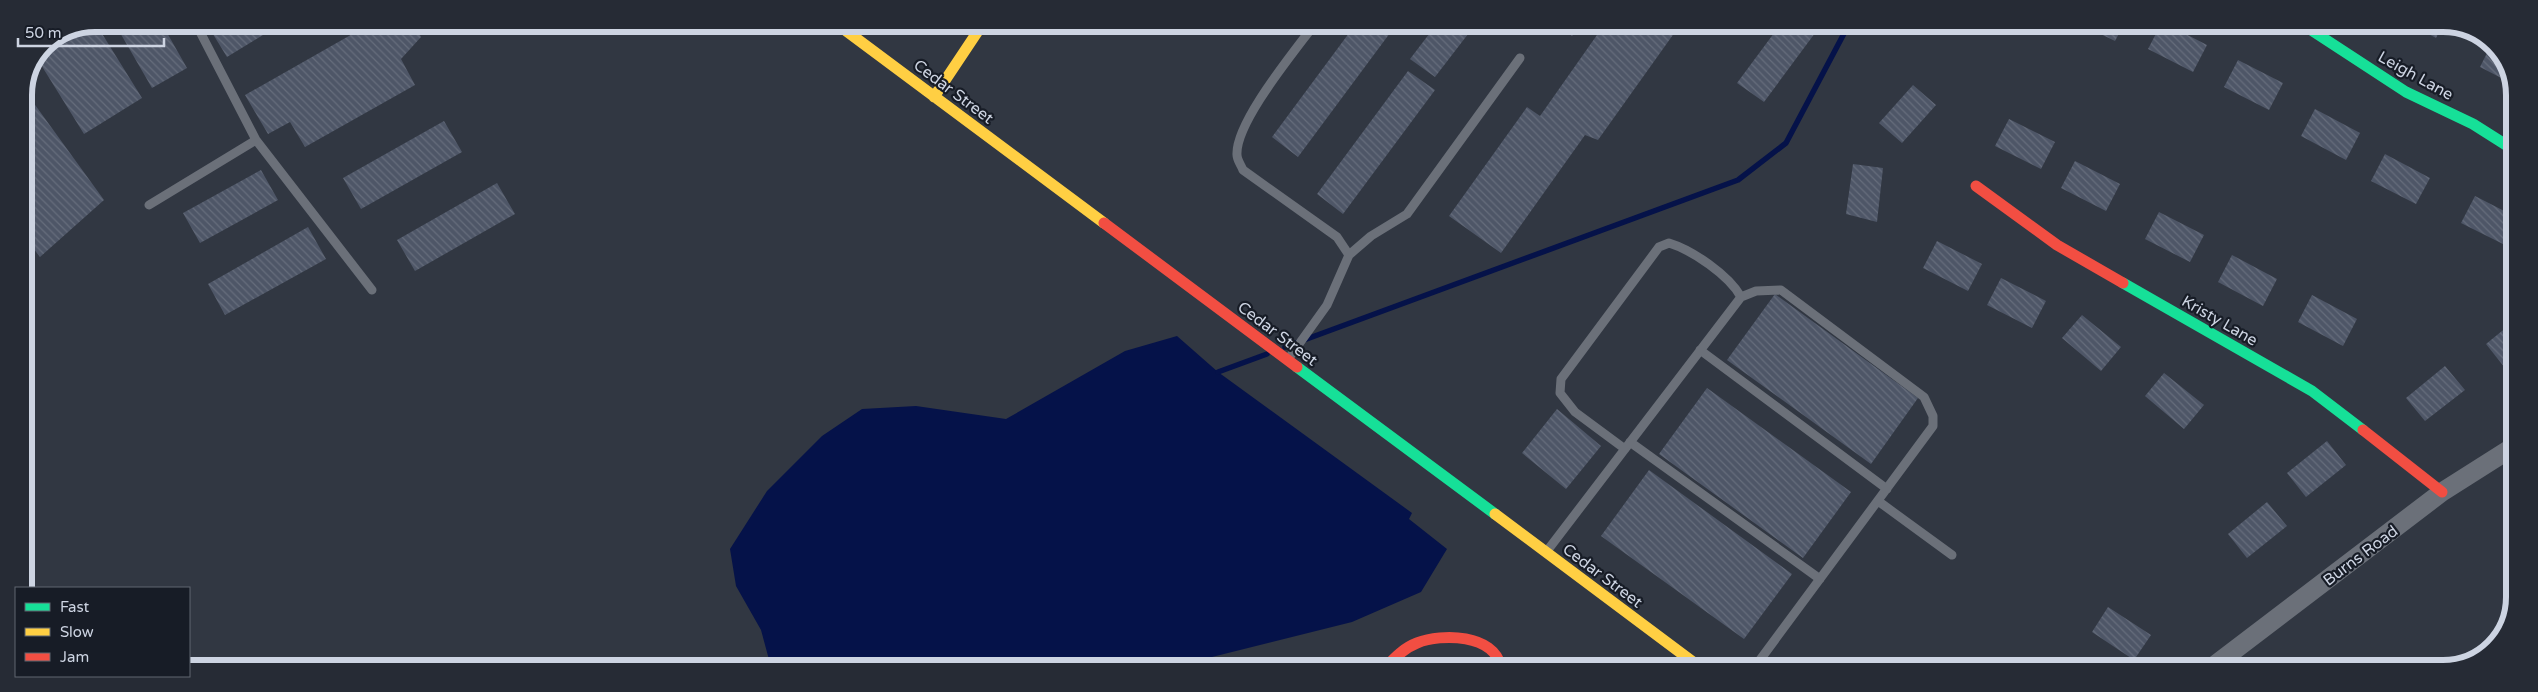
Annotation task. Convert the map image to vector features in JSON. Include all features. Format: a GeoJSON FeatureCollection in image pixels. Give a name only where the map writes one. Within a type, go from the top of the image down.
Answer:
{"type":"FeatureCollection","features":[{"type":"Feature","properties":{"kind":"street","name":"Cedar Street"},"geometry":{"type":"LineString","coordinates":[[848,32],[1690,660]]}},
{"type":"Feature","properties":{"kind":"street"},"geometry":{"type":"LineString","coordinates":[[934,97],[977,32]]}},
{"type":"Feature","properties":{"kind":"street","name":"Leigh Lane"},"geometry":{"type":"LineString","coordinates":[[2314,32],[2406,92],[2473,124],[2505,144]]}},
{"type":"Feature","properties":{"kind":"street","name":"Kristy Lane"},"geometry":{"type":"LineString","coordinates":[[1976,186],[2057,245],[2312,391],[2442,492]]}},
{"type":"Feature","properties":{"kind":"street","name":"Burns Road"},"geometry":{"type":"LineString","coordinates":[[2222,660],[2442,492],[2506,452]]}},
{"type":"Feature","properties":{"kind":"street"},"geometry":{"type":"LineString","coordinates":[[1392,660],[1398,653],[1420,641],[1447,638],[1480,642],[1492,649],[1499,660]]}},
{"type":"Feature","properties":{"kind":"lane"},"geometry":{"type":"LineString","coordinates":[[200,32],[256,140],[372,290]]}},
{"type":"Feature","properties":{"kind":"lane"},"geometry":{"type":"LineString","coordinates":[[1309,32],[1259,100],[1241,134],[1237,156],[1243,170],[1337,237],[1350,255]]}},
{"type":"Feature","properties":{"kind":"lane"},"geometry":{"type":"LineString","coordinates":[[1287,360],[1327,305],[1350,255],[1371,236],[1407,214],[1520,58]]}},
{"type":"Feature","properties":{"kind":"lane"},"geometry":{"type":"LineString","coordinates":[[149,205],[256,140]]}},
{"type":"Feature","properties":{"kind":"lane"},"geometry":{"type":"LineString","coordinates":[[1740,297],[1734,285],[1684,247],[1669,243],[1659,248],[1561,378],[1560,393],[1576,412],[1627,445],[1820,579]]}},
{"type":"Feature","properties":{"kind":"lane"},"geometry":{"type":"LineString","coordinates":[[1546,552],[1740,297],[1756,291],[1781,290],[1924,397],[1933,416],[1934,426],[1760,660]]}},
{"type":"Feature","properties":{"kind":"lane"},"geometry":{"type":"LineString","coordinates":[[1700,350],[1887,489]]}},
{"type":"Feature","properties":{"kind":"lane"},"geometry":{"type":"LineString","coordinates":[[1878,501],[1952,555]]}},
{"type":"Feature","properties":{"kind":"shaded area"},"geometry":{"type":"Polygon","coordinates":[[[1177,336],[1218,372],[1412,513],[1409,519],[1447,549],[1421,592],[1352,622],[1200,660],[769,660],[761,630],[736,586],[730,549],[767,491],[822,436],[862,409],[916,406],[1006,419],[1125,351],[1177,336]]]}},
{"type":"Feature","properties":{"kind":"building"},"geometry":{"type":"Polygon","coordinates":[[[101,32],[142,98],[84,134],[41,64],[51,51],[71,37],[101,32]]]}},
{"type":"Feature","properties":{"kind":"building"},"geometry":{"type":"Polygon","coordinates":[[[120,32],[167,32],[187,68],[152,88],[120,32]]]}},
{"type":"Feature","properties":{"kind":"building"},"geometry":{"type":"Polygon","coordinates":[[[212,32],[268,32],[227,57],[212,32]]]}},
{"type":"Feature","properties":{"kind":"building"},"geometry":{"type":"Polygon","coordinates":[[[356,32],[418,32],[421,37],[401,59],[415,85],[305,147],[290,122],[268,134],[245,95],[356,32]]]}},
{"type":"Feature","properties":{"kind":"building"},"geometry":{"type":"Polygon","coordinates":[[[1350,32],[1390,33],[1298,157],[1272,137],[1350,32]]]}},
{"type":"Feature","properties":{"kind":"building"},"geometry":{"type":"Polygon","coordinates":[[[1431,32],[1470,32],[1435,77],[1410,59],[1431,32]]]}},
{"type":"Feature","properties":{"kind":"building"},"geometry":{"type":"Polygon","coordinates":[[[1567,32],[1575,32],[1572,36],[1567,32]]]}},
{"type":"Feature","properties":{"kind":"building"},"geometry":{"type":"Polygon","coordinates":[[[1599,32],[1675,32],[1598,140],[1585,135],[1501,253],[1449,216],[1527,107],[1540,116],[1599,32]]]}},
{"type":"Feature","properties":{"kind":"building"},"geometry":{"type":"Polygon","coordinates":[[[1775,32],[1816,32],[1764,102],[1737,83],[1775,32]]]}},
{"type":"Feature","properties":{"kind":"building"},"geometry":{"type":"Polygon","coordinates":[[[2096,32],[2120,32],[2115,41],[2096,32]]]}},
{"type":"Feature","properties":{"kind":"building"},"geometry":{"type":"Polygon","coordinates":[[[2157,32],[2182,32],[2207,45],[2193,72],[2148,49],[2157,32]]]}},
{"type":"Feature","properties":{"kind":"building"},"geometry":{"type":"Polygon","coordinates":[[[2425,32],[2439,32],[2436,38],[2425,32]]]}},
{"type":"Feature","properties":{"kind":"building"},"geometry":{"type":"Polygon","coordinates":[[[2488,52],[2501,71],[2503,79],[2480,67],[2488,52]]]}},
{"type":"Feature","properties":{"kind":"building"},"geometry":{"type":"Polygon","coordinates":[[[2238,60],[2283,83],[2269,110],[2224,87],[2238,60]]]}},
{"type":"Feature","properties":{"kind":"building"},"geometry":{"type":"Polygon","coordinates":[[[1408,71],[1435,90],[1343,214],[1317,194],[1408,71]]]}},
{"type":"Feature","properties":{"kind":"building"},"geometry":{"type":"Polygon","coordinates":[[[1913,85],[1936,105],[1902,143],[1879,123],[1913,85]]]}},
{"type":"Feature","properties":{"kind":"building"},"geometry":{"type":"Polygon","coordinates":[[[32,101],[104,200],[40,257],[32,247],[32,101]]]}},
{"type":"Feature","properties":{"kind":"building"},"geometry":{"type":"Polygon","coordinates":[[[2315,109],[2360,133],[2346,160],[2301,136],[2315,109]]]}},
{"type":"Feature","properties":{"kind":"building"},"geometry":{"type":"Polygon","coordinates":[[[2009,119],[2055,142],[2041,169],[1995,146],[2009,119]]]}},
{"type":"Feature","properties":{"kind":"building"},"geometry":{"type":"Polygon","coordinates":[[[444,121],[462,152],[361,209],[343,178],[444,121]]]}},
{"type":"Feature","properties":{"kind":"building"},"geometry":{"type":"Polygon","coordinates":[[[2385,154],[2430,178],[2416,204],[2371,181],[2385,154]]]}},
{"type":"Feature","properties":{"kind":"building"},"geometry":{"type":"Polygon","coordinates":[[[2075,161],[2120,184],[2106,211],[2061,188],[2075,161]]]}},
{"type":"Feature","properties":{"kind":"building"},"geometry":{"type":"Polygon","coordinates":[[[1853,164],[1883,168],[1877,222],[1846,214],[1853,164]]]}},
{"type":"Feature","properties":{"kind":"building"},"geometry":{"type":"Polygon","coordinates":[[[261,170],[278,200],[200,243],[183,213],[261,170]]]}},
{"type":"Feature","properties":{"kind":"building"},"geometry":{"type":"Polygon","coordinates":[[[497,183],[515,214],[415,271],[397,240],[497,183]]]}},
{"type":"Feature","properties":{"kind":"building"},"geometry":{"type":"Polygon","coordinates":[[[2475,196],[2505,212],[2505,245],[2461,223],[2475,196]]]}},
{"type":"Feature","properties":{"kind":"building"},"geometry":{"type":"Polygon","coordinates":[[[2159,212],[2204,235],[2190,262],[2145,239],[2159,212]]]}},
{"type":"Feature","properties":{"kind":"building"},"geometry":{"type":"Polygon","coordinates":[[[308,227],[326,259],[225,315],[208,284],[308,227]]]}},
{"type":"Feature","properties":{"kind":"building"},"geometry":{"type":"Polygon","coordinates":[[[1937,241],[1982,264],[1968,291],[1923,268],[1937,241]]]}},
{"type":"Feature","properties":{"kind":"building"},"geometry":{"type":"Polygon","coordinates":[[[2232,255],[2277,279],[2263,306],[2218,282],[2232,255]]]}},
{"type":"Feature","properties":{"kind":"building"},"geometry":{"type":"Polygon","coordinates":[[[2001,278],[2046,301],[2032,328],[1987,305],[2001,278]]]}},
{"type":"Feature","properties":{"kind":"building"},"geometry":{"type":"Polygon","coordinates":[[[1775,294],[1918,398],[1871,464],[1727,360],[1775,294]]]}},
{"type":"Feature","properties":{"kind":"building"},"geometry":{"type":"Polygon","coordinates":[[[2312,295],[2357,319],[2343,346],[2298,322],[2312,295]]]}},
{"type":"Feature","properties":{"kind":"building"},"geometry":{"type":"Polygon","coordinates":[[[2082,315],[2121,347],[2101,371],[2062,338],[2082,315]]]}},
{"type":"Feature","properties":{"kind":"building"},"geometry":{"type":"Polygon","coordinates":[[[2505,328],[2505,368],[2486,344],[2505,328]]]}},
{"type":"Feature","properties":{"kind":"building"},"geometry":{"type":"Polygon","coordinates":[[[2445,366],[2465,390],[2425,421],[2406,398],[2445,366]]]}},
{"type":"Feature","properties":{"kind":"building"},"geometry":{"type":"Polygon","coordinates":[[[2164,373],[2204,405],[2184,429],[2145,396],[2164,373]]]}},
{"type":"Feature","properties":{"kind":"building"},"geometry":{"type":"Polygon","coordinates":[[[1707,388],[1851,492],[1803,558],[1659,454],[1707,388]]]}},
{"type":"Feature","properties":{"kind":"building"},"geometry":{"type":"Polygon","coordinates":[[[1557,409],[1601,446],[1566,489],[1522,453],[1557,409]]]}},
{"type":"Feature","properties":{"kind":"building"},"geometry":{"type":"Polygon","coordinates":[[[2327,441],[2346,465],[2306,497],[2287,473],[2327,441]]]}},
{"type":"Feature","properties":{"kind":"building"},"geometry":{"type":"Polygon","coordinates":[[[1649,470],[1792,574],[1744,639],[1601,536],[1649,470]]]}},
{"type":"Feature","properties":{"kind":"building"},"geometry":{"type":"Polygon","coordinates":[[[2267,502],[2287,526],[2247,558],[2228,534],[2267,502]]]}},
{"type":"Feature","properties":{"kind":"building"},"geometry":{"type":"Polygon","coordinates":[[[2108,607],[2151,635],[2134,660],[2092,632],[2108,607]]]}},
{"type":"Feature","properties":{"kind":"waterway"},"geometry":{"type":"LineString","coordinates":[[1285,347],[1738,180],[1786,143],[1845,32]]}},
{"type":"Feature","properties":{"kind":"waterway"},"geometry":{"type":"LineString","coordinates":[[1218,372],[1267,354]]}},
{"type":"Feature","properties":{"kind":"traffic: fast"},"geometry":{"type":"LineString","coordinates":[[2314,32],[2406,92],[2473,124],[2505,144]]}},
{"type":"Feature","properties":{"kind":"traffic: fast"},"geometry":{"type":"LineString","coordinates":[[2123,283],[2312,391],[2363,430]]}},
{"type":"Feature","properties":{"kind":"traffic: fast"},"geometry":{"type":"LineString","coordinates":[[1297,367],[1495,514]]}},
{"type":"Feature","properties":{"kind":"traffic: slow"},"geometry":{"type":"LineString","coordinates":[[848,32],[1104,223]]}},
{"type":"Feature","properties":{"kind":"traffic: slow"},"geometry":{"type":"LineString","coordinates":[[934,97],[977,32]]}},
{"type":"Feature","properties":{"kind":"traffic: slow"},"geometry":{"type":"LineString","coordinates":[[1495,514],[1690,660]]}},
{"type":"Feature","properties":{"kind":"traffic: jam"},"geometry":{"type":"LineString","coordinates":[[1976,186],[2057,245],[2123,283]]}},
{"type":"Feature","properties":{"kind":"traffic: jam"},"geometry":{"type":"LineString","coordinates":[[1104,223],[1297,367]]}},
{"type":"Feature","properties":{"kind":"traffic: jam"},"geometry":{"type":"LineString","coordinates":[[2363,430],[2442,492]]}},
{"type":"Feature","properties":{"kind":"traffic: jam"},"geometry":{"type":"LineString","coordinates":[[1393,660],[1408,647],[1417,643],[1453,637],[1478,642],[1488,648],[1498,660]]}}]}
